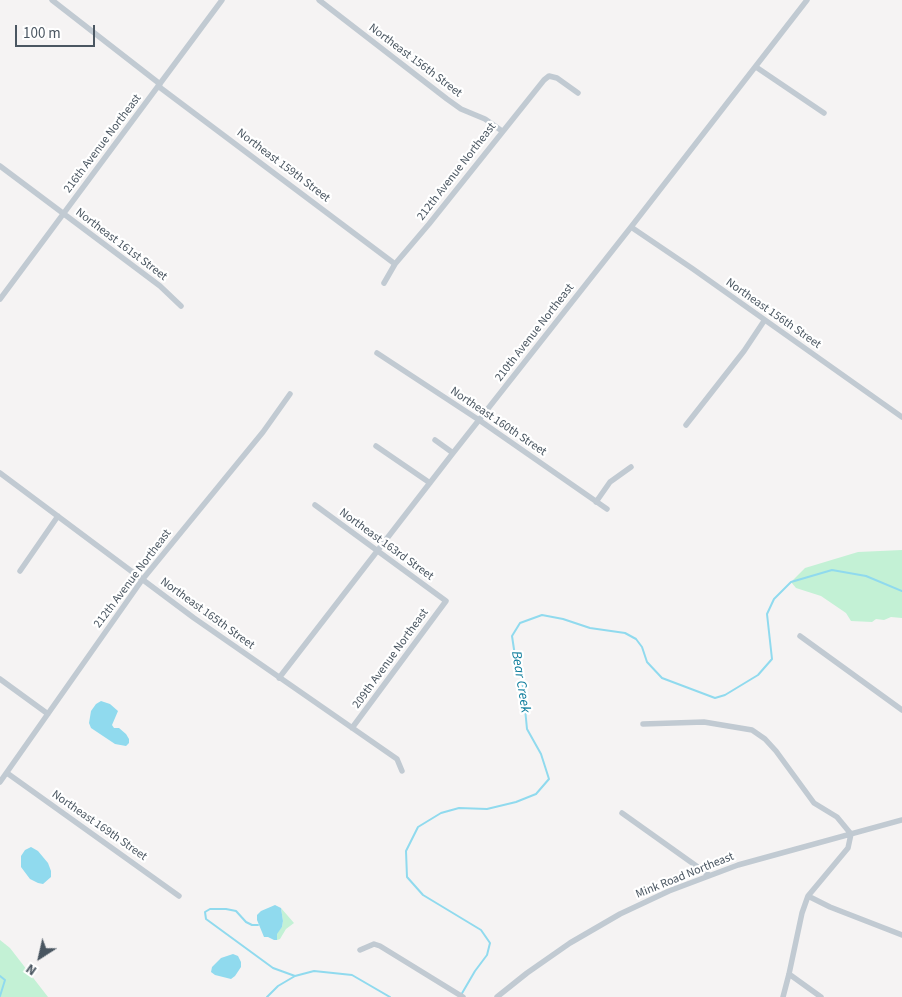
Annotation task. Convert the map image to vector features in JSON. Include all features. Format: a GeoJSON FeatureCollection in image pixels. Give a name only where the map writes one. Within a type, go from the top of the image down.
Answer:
{"type":"FeatureCollection","features":[{"type":"Feature","properties":{"kind":"street","name":"Northeast 159th Street"},"geometry":{"type":"LineString","coordinates":[[52,0],[159,85],[395,264]]}},
{"type":"Feature","properties":{"kind":"street","name":"216th Avenue Northeast"},"geometry":{"type":"LineString","coordinates":[[0,300],[222,0]]}},
{"type":"Feature","properties":{"kind":"street","name":"Northeast 156th Street"},"geometry":{"type":"LineString","coordinates":[[319,0],[454,104],[485,119],[502,131]]}},
{"type":"Feature","properties":{"kind":"street","name":"210th Avenue Northeast"},"geometry":{"type":"LineString","coordinates":[[280,678],[807,0]]}},
{"type":"Feature","properties":{"kind":"street"},"geometry":{"type":"LineString","coordinates":[[756,67],[824,113]]}},
{"type":"Feature","properties":{"kind":"street","name":"212th Avenue Northeast"},"geometry":{"type":"LineString","coordinates":[[384,283],[395,264],[544,80],[549,76],[557,78],[578,93]]}},
{"type":"Feature","properties":{"kind":"street","name":"Northeast 161st Street"},"geometry":{"type":"LineString","coordinates":[[0,166],[160,286],[181,306]]}},
{"type":"Feature","properties":{"kind":"street","name":"Northeast 156th Street"},"geometry":{"type":"LineString","coordinates":[[631,228],[901,414]]}},
{"type":"Feature","properties":{"kind":"street"},"geometry":{"type":"LineString","coordinates":[[686,425],[744,351],[764,321]]}},
{"type":"Feature","properties":{"kind":"street","name":"Northeast 160th Street"},"geometry":{"type":"LineString","coordinates":[[377,353],[480,420],[607,509]]}},
{"type":"Feature","properties":{"kind":"street","name":"212th Avenue Northeast"},"geometry":{"type":"LineString","coordinates":[[0,782],[142,580],[263,432],[290,394]]}},
{"type":"Feature","properties":{"kind":"street"},"geometry":{"type":"LineString","coordinates":[[434,440],[453,453]]}},
{"type":"Feature","properties":{"kind":"street"},"geometry":{"type":"LineString","coordinates":[[376,446],[430,483]]}},
{"type":"Feature","properties":{"kind":"street"},"geometry":{"type":"LineString","coordinates":[[596,502],[610,482],[631,467]]}},
{"type":"Feature","properties":{"kind":"street","name":"Northeast 165th Street"},"geometry":{"type":"LineString","coordinates":[[0,473],[142,580],[397,759],[402,771]]}},
{"type":"Feature","properties":{"kind":"street","name":"Northeast 163rd Street"},"geometry":{"type":"LineString","coordinates":[[315,505],[446,601]]}},
{"type":"Feature","properties":{"kind":"street"},"geometry":{"type":"LineString","coordinates":[[20,571],[58,516]]}},
{"type":"Feature","properties":{"kind":"street","name":"209th Avenue Northeast"},"geometry":{"type":"LineString","coordinates":[[352,728],[446,601]]}},
{"type":"Feature","properties":{"kind":"street"},"geometry":{"type":"LineString","coordinates":[[800,636],[902,710]]}},
{"type":"Feature","properties":{"kind":"street"},"geometry":{"type":"LineString","coordinates":[[0,678],[48,714]]}},
{"type":"Feature","properties":{"kind":"street"},"geometry":{"type":"LineString","coordinates":[[643,724],[704,722],[752,730],[776,751],[814,804],[837,817],[851,834],[848,848],[808,896],[782,997]]}},
{"type":"Feature","properties":{"kind":"street","name":"Northeast 169th Street"},"geometry":{"type":"LineString","coordinates":[[6,773],[179,896]]}},
{"type":"Feature","properties":{"kind":"street"},"geometry":{"type":"LineString","coordinates":[[622,813],[709,875]]}},
{"type":"Feature","properties":{"kind":"street","name":"Mink Road Northeast"},"geometry":{"type":"LineString","coordinates":[[497,997],[541,963],[598,926],[654,897],[738,865],[902,820]]}},
{"type":"Feature","properties":{"kind":"street"},"geometry":{"type":"LineString","coordinates":[[808,896],[830,907],[902,935]]}},
{"type":"Feature","properties":{"kind":"street"},"geometry":{"type":"LineString","coordinates":[[360,950],[374,944],[380,946],[463,997]]}},
{"type":"Feature","properties":{"kind":"street"},"geometry":{"type":"LineString","coordinates":[[789,974],[821,997]]}},
{"type":"Feature","properties":{"kind":"green space"},"geometry":{"type":"Polygon","coordinates":[[[902,550],[902,618],[876,619],[872,622],[851,621],[846,613],[821,596],[796,588],[791,582],[805,568],[858,552],[902,550]]]}},
{"type":"Feature","properties":{"kind":"green space"},"geometry":{"type":"Polygon","coordinates":[[[281,908],[294,923],[277,940],[276,934],[282,927],[283,921],[281,908]]]}},
{"type":"Feature","properties":{"kind":"green space"},"geometry":{"type":"Polygon","coordinates":[[[0,940],[10,948],[48,997],[0,997],[0,940]]]}},
{"type":"Feature","properties":{"kind":"water"},"geometry":{"type":"Polygon","coordinates":[[[101,701],[110,704],[118,711],[112,725],[126,734],[129,743],[126,746],[115,744],[91,728],[89,723],[91,711],[101,701]]]}},
{"type":"Feature","properties":{"kind":"water"},"geometry":{"type":"Polygon","coordinates":[[[31,847],[38,851],[48,863],[51,871],[51,877],[43,884],[30,879],[21,867],[21,856],[25,850],[31,847]]]}},
{"type":"Feature","properties":{"kind":"water"},"geometry":{"type":"Polygon","coordinates":[[[275,905],[281,908],[283,921],[282,927],[277,934],[277,940],[264,937],[257,920],[257,915],[261,911],[275,905]]]}},
{"type":"Feature","properties":{"kind":"water"},"geometry":{"type":"Polygon","coordinates":[[[233,954],[238,956],[241,962],[241,967],[235,976],[231,979],[215,975],[211,972],[212,967],[221,958],[233,954]]]}},
{"type":"Feature","properties":{"kind":"waterway","name":"Bear Creek"},"geometry":{"type":"LineString","coordinates":[[461,995],[487,955],[490,943],[481,930],[423,895],[407,877],[406,851],[418,827],[441,813],[459,808],[487,809],[516,802],[536,794],[549,779],[541,754],[527,729],[522,678],[515,656],[512,636],[520,623],[542,615],[563,619],[590,628],[625,633],[636,639],[642,647],[647,662],[662,678],[715,698],[725,695],[758,675],[772,659],[767,614],[774,599],[791,582],[832,570],[866,576],[902,591]]}},
{"type":"Feature","properties":{"kind":"waterway"},"geometry":{"type":"LineString","coordinates":[[258,925],[246,922],[236,911],[210,909],[205,912],[206,919],[273,968],[295,976]]}},
{"type":"Feature","properties":{"kind":"waterway","name":"Bear Creek"},"geometry":{"type":"LineString","coordinates":[[267,997],[278,986],[295,976],[314,971],[352,975],[390,997]]}},
{"type":"Feature","properties":{"kind":"waterway"},"geometry":{"type":"LineString","coordinates":[[0,976],[5,980],[0,996]]}}]}
